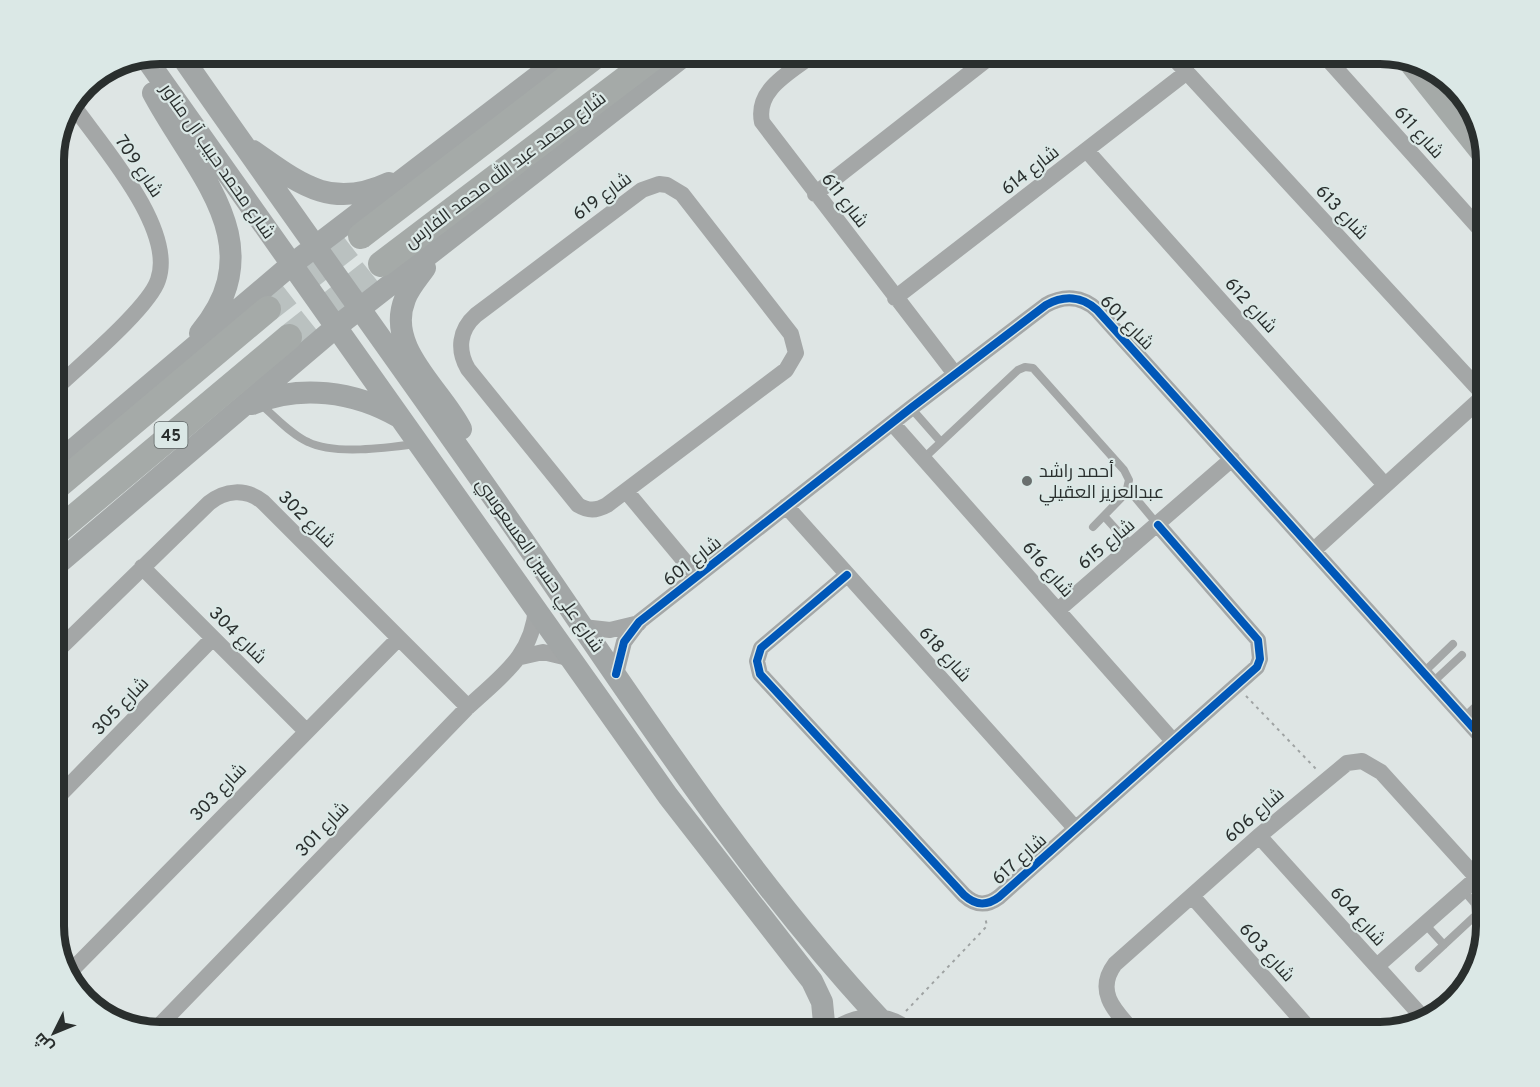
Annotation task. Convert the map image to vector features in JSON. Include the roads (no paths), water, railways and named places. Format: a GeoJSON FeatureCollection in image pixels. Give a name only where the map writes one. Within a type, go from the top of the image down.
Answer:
{"type":"FeatureCollection","features":[{"type":"Feature","properties":{"kind":"main road","name":"شارع محمد عبد الله محمد الفارس"},"geometry":{"type":"LineString","coordinates":[[361,236],[584,65]]}},
{"type":"Feature","properties":{"kind":"main road","name":"شارع محمد عبد الله محمد الفارس"},"geometry":{"type":"LineString","coordinates":[[381,264],[643,65]]}},
{"type":"Feature","properties":{"kind":"main road"},"geometry":{"type":"LineString","coordinates":[[1421,74],[1473,139]]}},
{"type":"Feature","properties":{"kind":"main road","name":"45"},"geometry":{"type":"LineString","coordinates":[[65,480],[268,309]]}},
{"type":"Feature","properties":{"kind":"main road","name":"45"},"geometry":{"type":"LineString","coordinates":[[65,525],[288,337]]}},
{"type":"Feature","properties":{"kind":"street","name":"شارع محمد حبيب آل مناور"},"geometry":{"type":"LineString","coordinates":[[151,65],[291,265]]}},
{"type":"Feature","properties":{"kind":"street","name":"شارع محمد حبيب آل مناور"},"geometry":{"type":"LineString","coordinates":[[188,65],[315,247]]}},
{"type":"Feature","properties":{"kind":"street"},"geometry":{"type":"LineString","coordinates":[[65,456],[291,265],[553,65]]}},
{"type":"Feature","properties":{"kind":"street"},"geometry":{"type":"LineString","coordinates":[[65,558],[250,405],[336,327],[672,65]]}},
{"type":"Feature","properties":{"kind":"street","name":"شارع 611"},"geometry":{"type":"LineString","coordinates":[[800,65],[768,91],[760,110],[764,128],[955,374]]}},
{"type":"Feature","properties":{"kind":"street"},"geometry":{"type":"LineString","coordinates":[[815,194],[980,65]]}},
{"type":"Feature","properties":{"kind":"street","name":"شارع 613"},"geometry":{"type":"LineString","coordinates":[[1180,65],[1476,385]]}},
{"type":"Feature","properties":{"kind":"street","name":"شارع 611"},"geometry":{"type":"LineString","coordinates":[[1333,65],[1476,225]]}},
{"type":"Feature","properties":{"kind":"street"},"geometry":{"type":"LineString","coordinates":[[143,66],[157,100],[215,194],[229,237],[229,267],[222,296],[207,326],[182,355]]}},
{"type":"Feature","properties":{"kind":"street","name":"شارع 614"},"geometry":{"type":"LineString","coordinates":[[896,298],[1187,72]]}},
{"type":"Feature","properties":{"kind":"street","name":"شارع 709"},"geometry":{"type":"LineString","coordinates":[[65,379],[143,304],[158,280],[160,262],[160,253],[147,209],[78,112]]}},
{"type":"Feature","properties":{"kind":"street"},"geometry":{"type":"LineString","coordinates":[[240,141],[304,185],[330,194],[367,192],[415,171]]}},
{"type":"Feature","properties":{"kind":"street","name":"شارع 612"},"geometry":{"type":"LineString","coordinates":[[1087,151],[1385,485]]}},
{"type":"Feature","properties":{"kind":"street","name":"شارع 619"},"geometry":{"type":"LineString","coordinates":[[659,184],[667,185],[682,194],[791,334],[796,353],[786,370],[626,491],[600,509],[585,509],[578,505],[468,369],[462,356],[461,342],[466,327],[476,315],[642,190],[659,184]]}},
{"type":"Feature","properties":{"kind":"street","name":"شارع علي حسين العسعوسي"},"geometry":{"type":"LineString","coordinates":[[315,247],[724,828],[844,979],[890,1022]]}},
{"type":"Feature","properties":{"kind":"street"},"geometry":{"type":"LineString","coordinates":[[438,248],[405,297],[401,329],[408,351],[458,424],[478,476]]}},
{"type":"Feature","properties":{"kind":"street","name":"شارع علي حسين العسعوسي"},"geometry":{"type":"LineString","coordinates":[[291,265],[536,606],[668,796],[812,981],[822,1002],[824,1022]]}},
{"type":"Feature","properties":{"kind":"street","name":"شارع 601"},"geometry":{"type":"LineString","coordinates":[[616,674],[624,642],[639,622],[955,374],[1046,305],[1066,298],[1080,299],[1097,310],[1315,549],[1476,730]]}},
{"type":"Feature","properties":{"kind":"street"},"geometry":{"type":"LineString","coordinates":[[250,405],[290,394],[332,394],[372,404],[402,419]]}},
{"type":"Feature","properties":{"kind":"street"},"geometry":{"type":"LineString","coordinates":[[1315,549],[1476,403]]}},
{"type":"Feature","properties":{"kind":"street","name":"شارع 616"},"geometry":{"type":"LineString","coordinates":[[892,423],[1173,741]]}},
{"type":"Feature","properties":{"kind":"street","name":"شارع 615"},"geometry":{"type":"LineString","coordinates":[[1058,610],[1232,459]]}},
{"type":"Feature","properties":{"kind":"street"},"geometry":{"type":"LineString","coordinates":[[626,491],[697,576]]}},
{"type":"Feature","properties":{"kind":"street","name":"شارع 302"},"geometry":{"type":"LineString","coordinates":[[65,643],[214,498],[228,492],[243,492],[263,502],[468,707]]}},
{"type":"Feature","properties":{"kind":"street","name":"شارع 618"},"geometry":{"type":"LineString","coordinates":[[786,506],[1075,828]]}},
{"type":"Feature","properties":{"kind":"street","name":"شارع 617"},"geometry":{"type":"LineString","coordinates":[[847,575],[761,648],[757,661],[760,674],[964,895],[976,903],[983,904],[999,897],[1257,667],[1260,649],[1258,640],[1158,525]]}},
{"type":"Feature","properties":{"kind":"street","name":"شارع 304"},"geometry":{"type":"LineString","coordinates":[[142,567],[306,731]]}},
{"type":"Feature","properties":{"kind":"street","name":"شارع 301"},"geometry":{"type":"LineString","coordinates":[[167,1022],[468,707],[521,657],[533,628],[536,606]]}},
{"type":"Feature","properties":{"kind":"street","name":"شارع 601"},"geometry":{"type":"LineString","coordinates":[[583,627],[610,630],[639,622]]}},
{"type":"Feature","properties":{"kind":"street","name":"شارع 305"},"geometry":{"type":"LineString","coordinates":[[65,790],[213,638]]}},
{"type":"Feature","properties":{"kind":"street","name":"شارع 303"},"geometry":{"type":"LineString","coordinates":[[74,968],[399,638]]}},
{"type":"Feature","properties":{"kind":"street"},"geometry":{"type":"LineString","coordinates":[[521,657],[543,652],[565,656],[575,662]]}},
{"type":"Feature","properties":{"kind":"street"},"geometry":{"type":"LineString","coordinates":[[1467,720],[1476,711]]}},
{"type":"Feature","properties":{"kind":"street","name":"شارع 606"},"geometry":{"type":"LineString","coordinates":[[1126,1022],[1107,999],[1105,990],[1109,972],[1325,778],[1347,763],[1362,761],[1375,767],[1476,869]]}},
{"type":"Feature","properties":{"kind":"street","name":"شارع 604"},"geometry":{"type":"LineString","coordinates":[[1259,836],[1420,1014]]}},
{"type":"Feature","properties":{"kind":"street"},"geometry":{"type":"LineString","coordinates":[[1377,966],[1476,878]]}},
{"type":"Feature","properties":{"kind":"street","name":"شارع 603"},"geometry":{"type":"LineString","coordinates":[[1192,896],[1303,1022]]}},
{"type":"Feature","properties":{"kind":"lane"},"geometry":{"type":"LineString","coordinates":[[924,458],[1018,370],[1029,366],[1037,371],[1130,480],[1128,489],[1093,527]]}},
{"type":"Feature","properties":{"kind":"lane"},"geometry":{"type":"LineString","coordinates":[[250,405],[312,444],[369,450],[420,444]]}},
{"type":"Feature","properties":{"kind":"lane"},"geometry":{"type":"LineString","coordinates":[[911,408],[940,441]]}},
{"type":"Feature","properties":{"kind":"lane"},"geometry":{"type":"LineString","coordinates":[[1128,489],[1158,525]]}},
{"type":"Feature","properties":{"kind":"lane"},"geometry":{"type":"LineString","coordinates":[[1104,516],[1133,547]]}},
{"type":"Feature","properties":{"kind":"lane"},"geometry":{"type":"LineString","coordinates":[[1428,677],[1453,644]]}},
{"type":"Feature","properties":{"kind":"lane"},"geometry":{"type":"LineString","coordinates":[[1428,677],[1462,655]]}},
{"type":"Feature","properties":{"kind":"lane"},"geometry":{"type":"LineString","coordinates":[[1419,968],[1476,915],[1475,904],[1463,890]]}},
{"type":"Feature","properties":{"kind":"lane"},"geometry":{"type":"LineString","coordinates":[[1425,924],[1444,945]]}},
{"type":"Feature","properties":{"kind":"tunnel"},"geometry":{"type":"LineString","coordinates":[[268,309],[361,236]]}},
{"type":"Feature","properties":{"kind":"tunnel"},"geometry":{"type":"LineString","coordinates":[[289,337],[381,264]]}},
{"type":"Feature","properties":{"kind":"place","name":"أحمد راشد عبدالعزيز العقيلي"},"geometry":{"type":"Point","coordinates":[1027,481]}}]}
